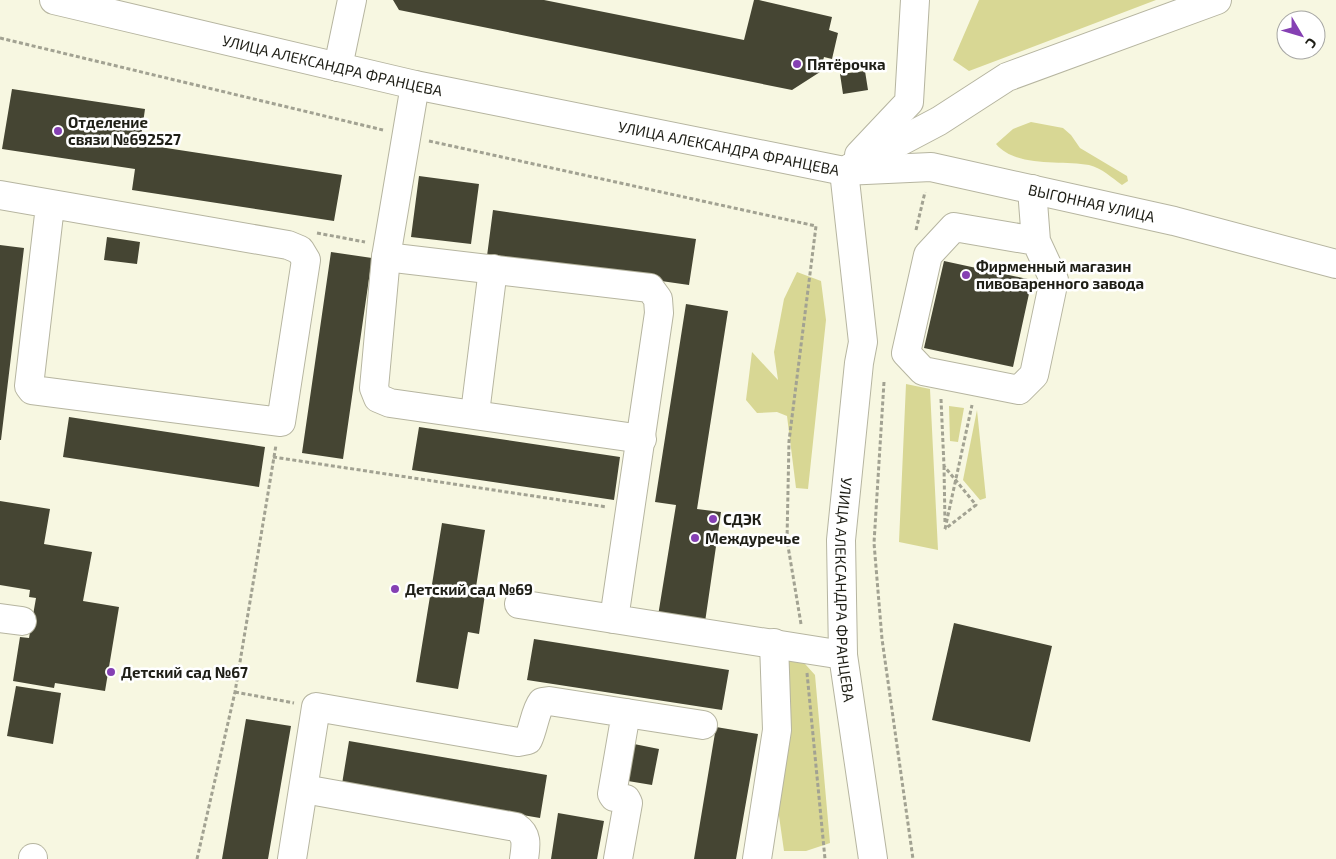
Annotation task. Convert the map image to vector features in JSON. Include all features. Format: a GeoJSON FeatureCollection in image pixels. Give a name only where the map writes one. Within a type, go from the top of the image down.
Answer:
{"type":"FeatureCollection","features":[{"type":"Feature","properties":{"kind":"street","name":"УЛИЦА АЛЕКСАНДРА ФРАНЦЕВА"},"geometry":{"type":"LineString","coordinates":[[54,0],[415,85],[844,171],[863,342],[859,362],[841,540],[843,655],[873,859]]}},
{"type":"Feature","properties":{"kind":"street"},"geometry":{"type":"LineString","coordinates":[[338,67],[352,0]]}},
{"type":"Feature","properties":{"kind":"street"},"geometry":{"type":"LineString","coordinates":[[844,171],[909,102],[915,0]]}},
{"type":"Feature","properties":{"kind":"street"},"geometry":{"type":"LineString","coordinates":[[844,171],[939,121],[1007,77],[1217,0]]}},
{"type":"Feature","properties":{"kind":"street"},"geometry":{"type":"LineString","coordinates":[[415,85],[408,136],[386,257],[374,388],[378,398],[390,403],[475,413],[642,439]]}},
{"type":"Feature","properties":{"kind":"street","name":"ВЫГОННАЯ УЛИЦА"},"geometry":{"type":"LineString","coordinates":[[844,171],[931,167],[1174,221],[1336,264]]}},
{"type":"Feature","properties":{"kind":"street"},"geometry":{"type":"LineString","coordinates":[[1032,189],[1036,241],[1054,280],[1034,375],[1019,390],[923,371],[906,354],[928,255],[954,227],[1036,241]]}},
{"type":"Feature","properties":{"kind":"street"},"geometry":{"type":"LineString","coordinates":[[0,195],[50,206],[288,245],[300,250],[306,260],[281,422],[32,390],[30,386],[50,206]]}},
{"type":"Feature","properties":{"kind":"street"},"geometry":{"type":"LineString","coordinates":[[386,257],[650,288],[658,300],[659,313],[642,439],[614,620]]}},
{"type":"Feature","properties":{"kind":"street"},"geometry":{"type":"LineString","coordinates":[[475,413],[493,269]]}},
{"type":"Feature","properties":{"kind":"street"},"geometry":{"type":"LineString","coordinates":[[519,604],[843,655]]}},
{"type":"Feature","properties":{"kind":"street"},"geometry":{"type":"LineString","coordinates":[[756,859],[776,730],[774,643]]}},
{"type":"Feature","properties":{"kind":"street"},"geometry":{"type":"LineString","coordinates":[[292,859],[316,707],[518,742],[528,740],[535,726],[537,708],[542,702],[703,725]]}},
{"type":"Feature","properties":{"kind":"street"},"geometry":{"type":"LineString","coordinates":[[618,859],[628,803],[626,799],[614,797],[612,794],[626,713]]}},
{"type":"Feature","properties":{"kind":"street"},"geometry":{"type":"LineString","coordinates":[[304,789],[516,826],[524,832],[526,839],[524,859]]}},
{"type":"Feature","properties":{"kind":"path"},"geometry":{"type":"LineString","coordinates":[[0,38],[408,136],[816,226],[789,441],[787,540],[805,648],[825,859]]}},
{"type":"Feature","properties":{"kind":"path"},"geometry":{"type":"LineString","coordinates":[[915,234],[931,167]]}},
{"type":"Feature","properties":{"kind":"path"},"geometry":{"type":"LineString","coordinates":[[939,374],[945,529]]}},
{"type":"Feature","properties":{"kind":"path"},"geometry":{"type":"LineString","coordinates":[[884,376],[874,543],[882,639],[913,859]]}},
{"type":"Feature","properties":{"kind":"path"},"geometry":{"type":"LineString","coordinates":[[945,529],[957,482],[977,381]]}},
{"type":"Feature","properties":{"kind":"path"},"geometry":{"type":"LineString","coordinates":[[197,859],[235,692],[281,422]]}},
{"type":"Feature","properties":{"kind":"path"},"geometry":{"type":"LineString","coordinates":[[274,457],[631,510]]}},
{"type":"Feature","properties":{"kind":"path"},"geometry":{"type":"LineString","coordinates":[[944,466],[976,505],[945,529]]}},
{"type":"Feature","properties":{"kind":"path"},"geometry":{"type":"LineString","coordinates":[[235,692],[316,707]]}},
{"type":"Feature","properties":{"kind":"shaded area"},"geometry":{"type":"Polygon","coordinates":[[[979,0],[1156,0],[969,71],[953,60],[979,0]]]}},
{"type":"Feature","properties":{"kind":"shaded area"},"geometry":{"type":"Polygon","coordinates":[[[1031,122],[1063,128],[1071,135],[1080,148],[1127,176],[1128,181],[1122,185],[1094,166],[1040,162],[1015,157],[1005,152],[996,144],[1013,129],[1031,122]]]}},
{"type":"Feature","properties":{"kind":"shaded area"},"geometry":{"type":"Polygon","coordinates":[[[797,272],[821,281],[826,320],[808,489],[796,488],[787,416],[777,412],[757,413],[746,400],[752,352],[778,380],[774,352],[784,299],[797,272]]]}},
{"type":"Feature","properties":{"kind":"shaded area"},"geometry":{"type":"Polygon","coordinates":[[[906,384],[930,389],[938,550],[899,542],[906,384]]]}},
{"type":"Feature","properties":{"kind":"shaded area"},"geometry":{"type":"Polygon","coordinates":[[[949,406],[964,408],[958,442],[950,441],[949,406]]]}},
{"type":"Feature","properties":{"kind":"shaded area"},"geometry":{"type":"Polygon","coordinates":[[[977,410],[986,498],[980,500],[963,480],[977,410]]]}},
{"type":"Feature","properties":{"kind":"shaded area"},"geometry":{"type":"Polygon","coordinates":[[[783,654],[797,655],[815,675],[830,843],[806,851],[784,851],[775,788],[783,654]]]}},
{"type":"Feature","properties":{"kind":"building"},"geometry":{"type":"Polygon","coordinates":[[[393,0],[544,0],[744,40],[754,0],[759,0],[832,17],[829,30],[838,33],[832,59],[824,57],[820,72],[792,90],[399,10],[393,0]]]}},
{"type":"Feature","properties":{"kind":"building"},"geometry":{"type":"Polygon","coordinates":[[[865,71],[868,90],[843,94],[840,74],[865,71]]]}},
{"type":"Feature","properties":{"kind":"building"},"geometry":{"type":"Polygon","coordinates":[[[12,89],[145,109],[140,144],[342,175],[334,221],[132,190],[135,169],[2,149],[12,89]]]}},
{"type":"Feature","properties":{"kind":"building"},"geometry":{"type":"Polygon","coordinates":[[[419,176],[479,184],[471,244],[411,237],[419,176]]]}},
{"type":"Feature","properties":{"kind":"building"},"geometry":{"type":"Polygon","coordinates":[[[493,210],[696,239],[689,285],[487,256],[493,210]]]}},
{"type":"Feature","properties":{"kind":"building"},"geometry":{"type":"Polygon","coordinates":[[[107,237],[140,242],[137,264],[104,260],[107,237]]]}},
{"type":"Feature","properties":{"kind":"building"},"geometry":{"type":"Polygon","coordinates":[[[0,245],[24,248],[1,440],[0,440],[0,245]]]}},
{"type":"Feature","properties":{"kind":"building"},"geometry":{"type":"Polygon","coordinates":[[[331,252],[372,258],[343,459],[302,453],[331,252]]]}},
{"type":"Feature","properties":{"kind":"building"},"geometry":{"type":"Polygon","coordinates":[[[944,261],[1032,280],[1013,367],[924,348],[944,261]]]}},
{"type":"Feature","properties":{"kind":"building"},"geometry":{"type":"Polygon","coordinates":[[[686,304],[728,311],[697,509],[721,512],[704,629],[657,622],[676,505],[655,502],[686,304]]]}},
{"type":"Feature","properties":{"kind":"building"},"geometry":{"type":"Polygon","coordinates":[[[69,417],[265,447],[259,487],[63,457],[69,417]]]}},
{"type":"Feature","properties":{"kind":"building"},"geometry":{"type":"Polygon","coordinates":[[[419,427],[620,457],[614,500],[412,470],[419,427]]]}},
{"type":"Feature","properties":{"kind":"building"},"geometry":{"type":"Polygon","coordinates":[[[0,501],[50,509],[44,544],[92,552],[83,601],[119,607],[105,691],[55,683],[54,688],[13,681],[20,637],[29,638],[36,598],[29,597],[30,590],[0,585],[0,501]]]}},
{"type":"Feature","properties":{"kind":"building"},"geometry":{"type":"Polygon","coordinates":[[[442,523],[485,530],[476,587],[486,588],[479,634],[468,632],[458,689],[416,682],[442,523]]]}},
{"type":"Feature","properties":{"kind":"building"},"geometry":{"type":"Polygon","coordinates":[[[954,623],[1052,646],[1030,742],[932,720],[954,623]]]}},
{"type":"Feature","properties":{"kind":"building"},"geometry":{"type":"Polygon","coordinates":[[[534,639],[729,670],[722,710],[527,680],[534,639]]]}},
{"type":"Feature","properties":{"kind":"building"},"geometry":{"type":"Polygon","coordinates":[[[16,686],[61,693],[53,744],[7,736],[16,686]]]}},
{"type":"Feature","properties":{"kind":"building"},"geometry":{"type":"Polygon","coordinates":[[[246,719],[291,726],[268,859],[222,859],[246,719]]]}},
{"type":"Feature","properties":{"kind":"building"},"geometry":{"type":"Polygon","coordinates":[[[716,727],[758,734],[736,859],[694,859],[716,727]]]}},
{"type":"Feature","properties":{"kind":"building"},"geometry":{"type":"Polygon","coordinates":[[[349,741],[547,775],[540,818],[342,784],[349,741]]]}},
{"type":"Feature","properties":{"kind":"building"},"geometry":{"type":"Polygon","coordinates":[[[634,744],[659,749],[652,785],[628,781],[634,744]]]}},
{"type":"Feature","properties":{"kind":"building"},"geometry":{"type":"Polygon","coordinates":[[[558,813],[604,821],[597,859],[551,859],[558,813]]]}},
{"type":"Feature","properties":{"kind":"place","name":"Пятёрочка"},"geometry":{"type":"Point","coordinates":[797,64]}},
{"type":"Feature","properties":{"kind":"place","name":"Отделение связи №692527"},"geometry":{"type":"Point","coordinates":[58,131]}},
{"type":"Feature","properties":{"kind":"place","name":"Фирменный магазин пивоваренного завода"},"geometry":{"type":"Point","coordinates":[966,275]}},
{"type":"Feature","properties":{"kind":"place","name":"СДЭК"},"geometry":{"type":"Point","coordinates":[713,519]}},
{"type":"Feature","properties":{"kind":"place","name":"Междуречье"},"geometry":{"type":"Point","coordinates":[695,538]}},
{"type":"Feature","properties":{"kind":"place","name":"Детский сад №69"},"geometry":{"type":"Point","coordinates":[395,589]}},
{"type":"Feature","properties":{"kind":"place","name":"Детский сад №67"},"geometry":{"type":"Point","coordinates":[111,672]}}]}
